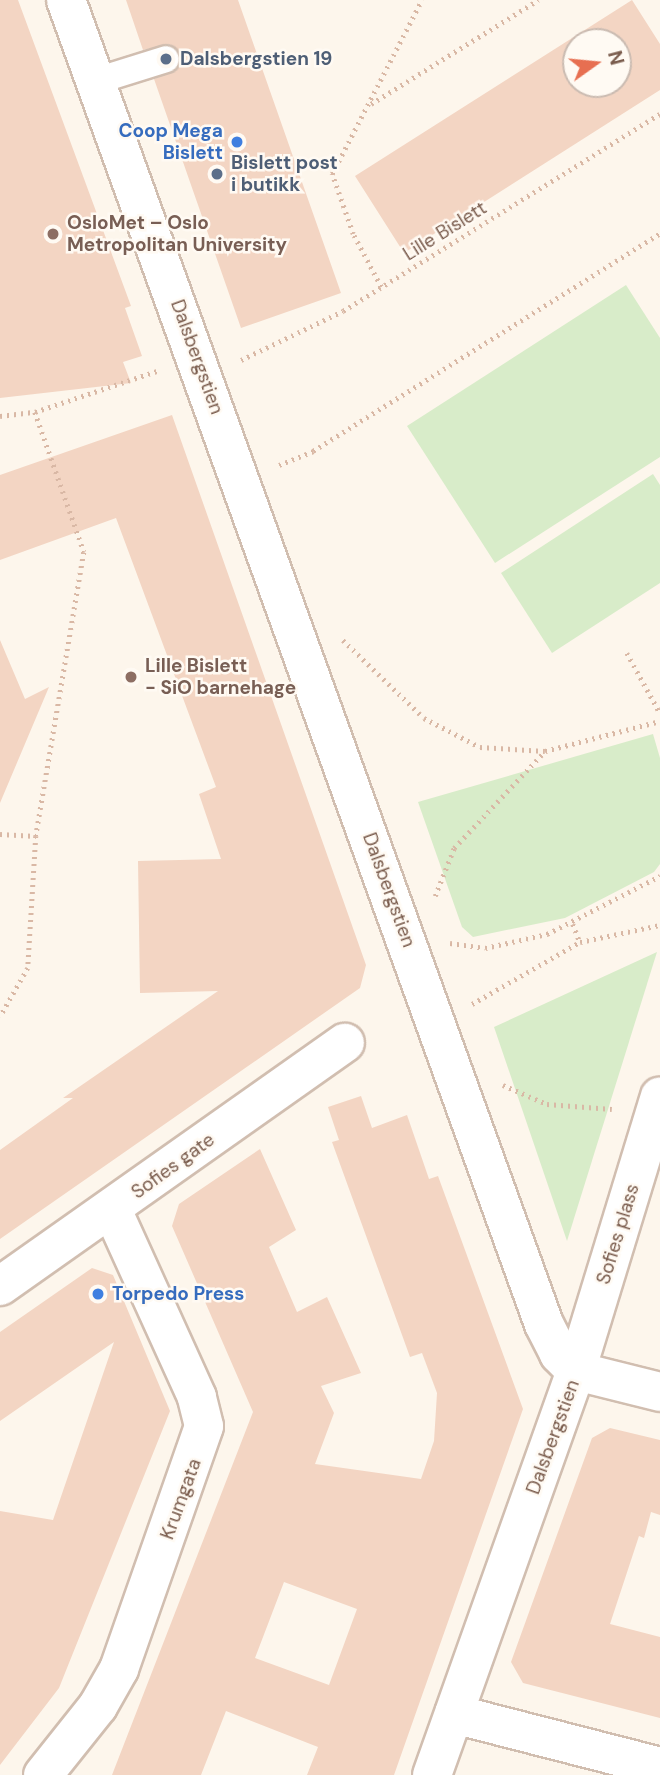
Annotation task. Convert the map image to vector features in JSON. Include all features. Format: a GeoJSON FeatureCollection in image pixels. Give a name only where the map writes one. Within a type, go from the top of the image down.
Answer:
{"type":"FeatureCollection","features":[{"type":"Feature","properties":{"kind":"street","name":"Dalsbergstien"},"geometry":{"type":"LineString","coordinates":[[66,0],[544,1324],[559,1354],[576,1371],[432,1775]]}},
{"type":"Feature","properties":{"kind":"street","name":"Sofies gate"},"geometry":{"type":"LineString","coordinates":[[0,1286],[112,1210],[345,1043]]}},
{"type":"Feature","properties":{"kind":"street","name":"Sofies plass"},"geometry":{"type":"LineString","coordinates":[[576,1371],[660,1097]]}},
{"type":"Feature","properties":{"kind":"street","name":"Krumgata"},"geometry":{"type":"LineString","coordinates":[[43,1775],[98,1706],[119,1669],[204,1426],[197,1397],[112,1210]]}},
{"type":"Feature","properties":{"kind":"street"},"geometry":{"type":"LineString","coordinates":[[576,1371],[660,1392]]}},
{"type":"Feature","properties":{"kind":"street"},"geometry":{"type":"LineString","coordinates":[[454,1714],[660,1767]]}},
{"type":"Feature","properties":{"kind":"lane"},"geometry":{"type":"LineString","coordinates":[[96,80],[166,59]]}},
{"type":"Feature","properties":{"kind":"path"},"geometry":{"type":"LineString","coordinates":[[381,287],[353,234],[332,174],[371,105],[422,0]]}},
{"type":"Feature","properties":{"kind":"path"},"geometry":{"type":"LineString","coordinates":[[371,105],[538,0]]}},
{"type":"Feature","properties":{"kind":"path","name":"Lille Bislett"},"geometry":{"type":"LineString","coordinates":[[240,360],[381,287],[660,114]]}},
{"type":"Feature","properties":{"kind":"path"},"geometry":{"type":"LineString","coordinates":[[279,465],[313,451],[660,233]]}},
{"type":"Feature","properties":{"kind":"path"},"geometry":{"type":"LineString","coordinates":[[0,416],[35,412],[160,370]]}},
{"type":"Feature","properties":{"kind":"path"},"geometry":{"type":"LineString","coordinates":[[0,1017],[28,968],[36,836],[84,552],[35,412]]}},
{"type":"Feature","properties":{"kind":"path"},"geometry":{"type":"LineString","coordinates":[[342,639],[424,718],[480,747],[544,751],[660,721]]}},
{"type":"Feature","properties":{"kind":"path"},"geometry":{"type":"LineString","coordinates":[[627,653],[660,713]]}},
{"type":"Feature","properties":{"kind":"path"},"geometry":{"type":"LineString","coordinates":[[434,901],[454,848],[544,751]]}},
{"type":"Feature","properties":{"kind":"path"},"geometry":{"type":"LineString","coordinates":[[0,834],[36,836]]}},
{"type":"Feature","properties":{"kind":"path"},"geometry":{"type":"LineString","coordinates":[[449,943],[467,948],[517,943],[573,924],[660,876]]}},
{"type":"Feature","properties":{"kind":"path"},"geometry":{"type":"LineString","coordinates":[[573,924],[580,942]]}},
{"type":"Feature","properties":{"kind":"path"},"geometry":{"type":"LineString","coordinates":[[471,1005],[580,942],[660,925]]}},
{"type":"Feature","properties":{"kind":"path"},"geometry":{"type":"LineString","coordinates":[[499,1083],[547,1104],[622,1109]]}},
{"type":"Feature","properties":{"kind":"green space"},"geometry":{"type":"Polygon","coordinates":[[[626,285],[660,338],[660,457],[495,563],[407,426],[626,285]]]}},
{"type":"Feature","properties":{"kind":"green space"},"geometry":{"type":"Polygon","coordinates":[[[653,474],[660,485],[660,583],[552,653],[501,573],[653,474]]]}},
{"type":"Feature","properties":{"kind":"green space"},"geometry":{"type":"Polygon","coordinates":[[[653,734],[660,758],[660,864],[654,872],[565,918],[473,937],[462,927],[418,802],[653,734]]]}},
{"type":"Feature","properties":{"kind":"green space"},"geometry":{"type":"Polygon","coordinates":[[[657,952],[567,1241],[494,1027],[657,952]]]}},
{"type":"Feature","properties":{"kind":"building","name":"OsloMet – Oslo Metropolitan University"},"geometry":{"type":"Polygon","coordinates":[[[0,0],[18,0],[131,306],[125,308],[142,356],[123,362],[131,383],[0,398],[0,0]]]}},
{"type":"Feature","properties":{"kind":"building"},"geometry":{"type":"Polygon","coordinates":[[[126,0],[238,0],[341,293],[241,328],[154,79],[177,70],[181,54],[169,44],[143,50],[126,0]]]}},
{"type":"Feature","properties":{"kind":"building"},"geometry":{"type":"Polygon","coordinates":[[[632,0],[660,44],[660,90],[404,253],[355,176],[562,44],[562,98],[632,98],[632,28],[588,28],[632,0]]]}},
{"type":"Feature","properties":{"kind":"building"},"geometry":{"type":"Polygon","coordinates":[[[172,415],[366,965],[360,988],[0,1239],[0,1150],[73,1098],[63,1098],[218,991],[140,993],[138,861],[221,859],[199,794],[216,787],[116,518],[0,560],[0,475],[172,415]]]}},
{"type":"Feature","properties":{"kind":"building"},"geometry":{"type":"Polygon","coordinates":[[[0,640],[25,699],[49,687],[0,803],[0,640]]]}},
{"type":"Feature","properties":{"kind":"building"},"geometry":{"type":"Polygon","coordinates":[[[361,1096],[372,1128],[407,1115],[429,1179],[438,1176],[523,1409],[394,1775],[307,1775],[318,1747],[226,1711],[201,1775],[112,1775],[253,1412],[172,1226],[179,1204],[260,1149],[296,1230],[269,1247],[297,1312],[327,1297],[361,1373],[321,1386],[334,1413],[315,1464],[421,1479],[434,1441],[437,1393],[422,1353],[410,1357],[332,1142],[339,1140],[328,1107],[361,1096]],[[284,1582],[255,1658],[329,1685],[357,1609],[284,1582]]]}},
{"type":"Feature","properties":{"kind":"building"},"geometry":{"type":"Polygon","coordinates":[[[92,1268],[113,1275],[170,1411],[59,1688],[0,1765],[0,1511],[53,1520],[114,1342],[0,1421],[0,1332],[92,1268]]]}},
{"type":"Feature","properties":{"kind":"building"},"geometry":{"type":"Polygon","coordinates":[[[610,1428],[660,1440],[660,1515],[651,1512],[644,1538],[639,1536],[610,1624],[660,1637],[660,1718],[523,1683],[511,1662],[592,1438],[610,1428]]]}},
{"type":"Feature","properties":{"kind":"place","name":"Dalsbergstien 19"},"geometry":{"type":"Point","coordinates":[166,59]}},
{"type":"Feature","properties":{"kind":"place","name":"Coop Mega Bislett"},"geometry":{"type":"Point","coordinates":[237,142]}},
{"type":"Feature","properties":{"kind":"place","name":"Bislett post i butikk"},"geometry":{"type":"Point","coordinates":[217,174]}},
{"type":"Feature","properties":{"kind":"place","name":"OsloMet – Oslo Metropolitan University"},"geometry":{"type":"Point","coordinates":[53,234]}},
{"type":"Feature","properties":{"kind":"place","name":"Lille Bislett - SiO barnehage"},"geometry":{"type":"Point","coordinates":[131,677]}},
{"type":"Feature","properties":{"kind":"place","name":"Torpedo Press"},"geometry":{"type":"Point","coordinates":[98,1294]}}]}
